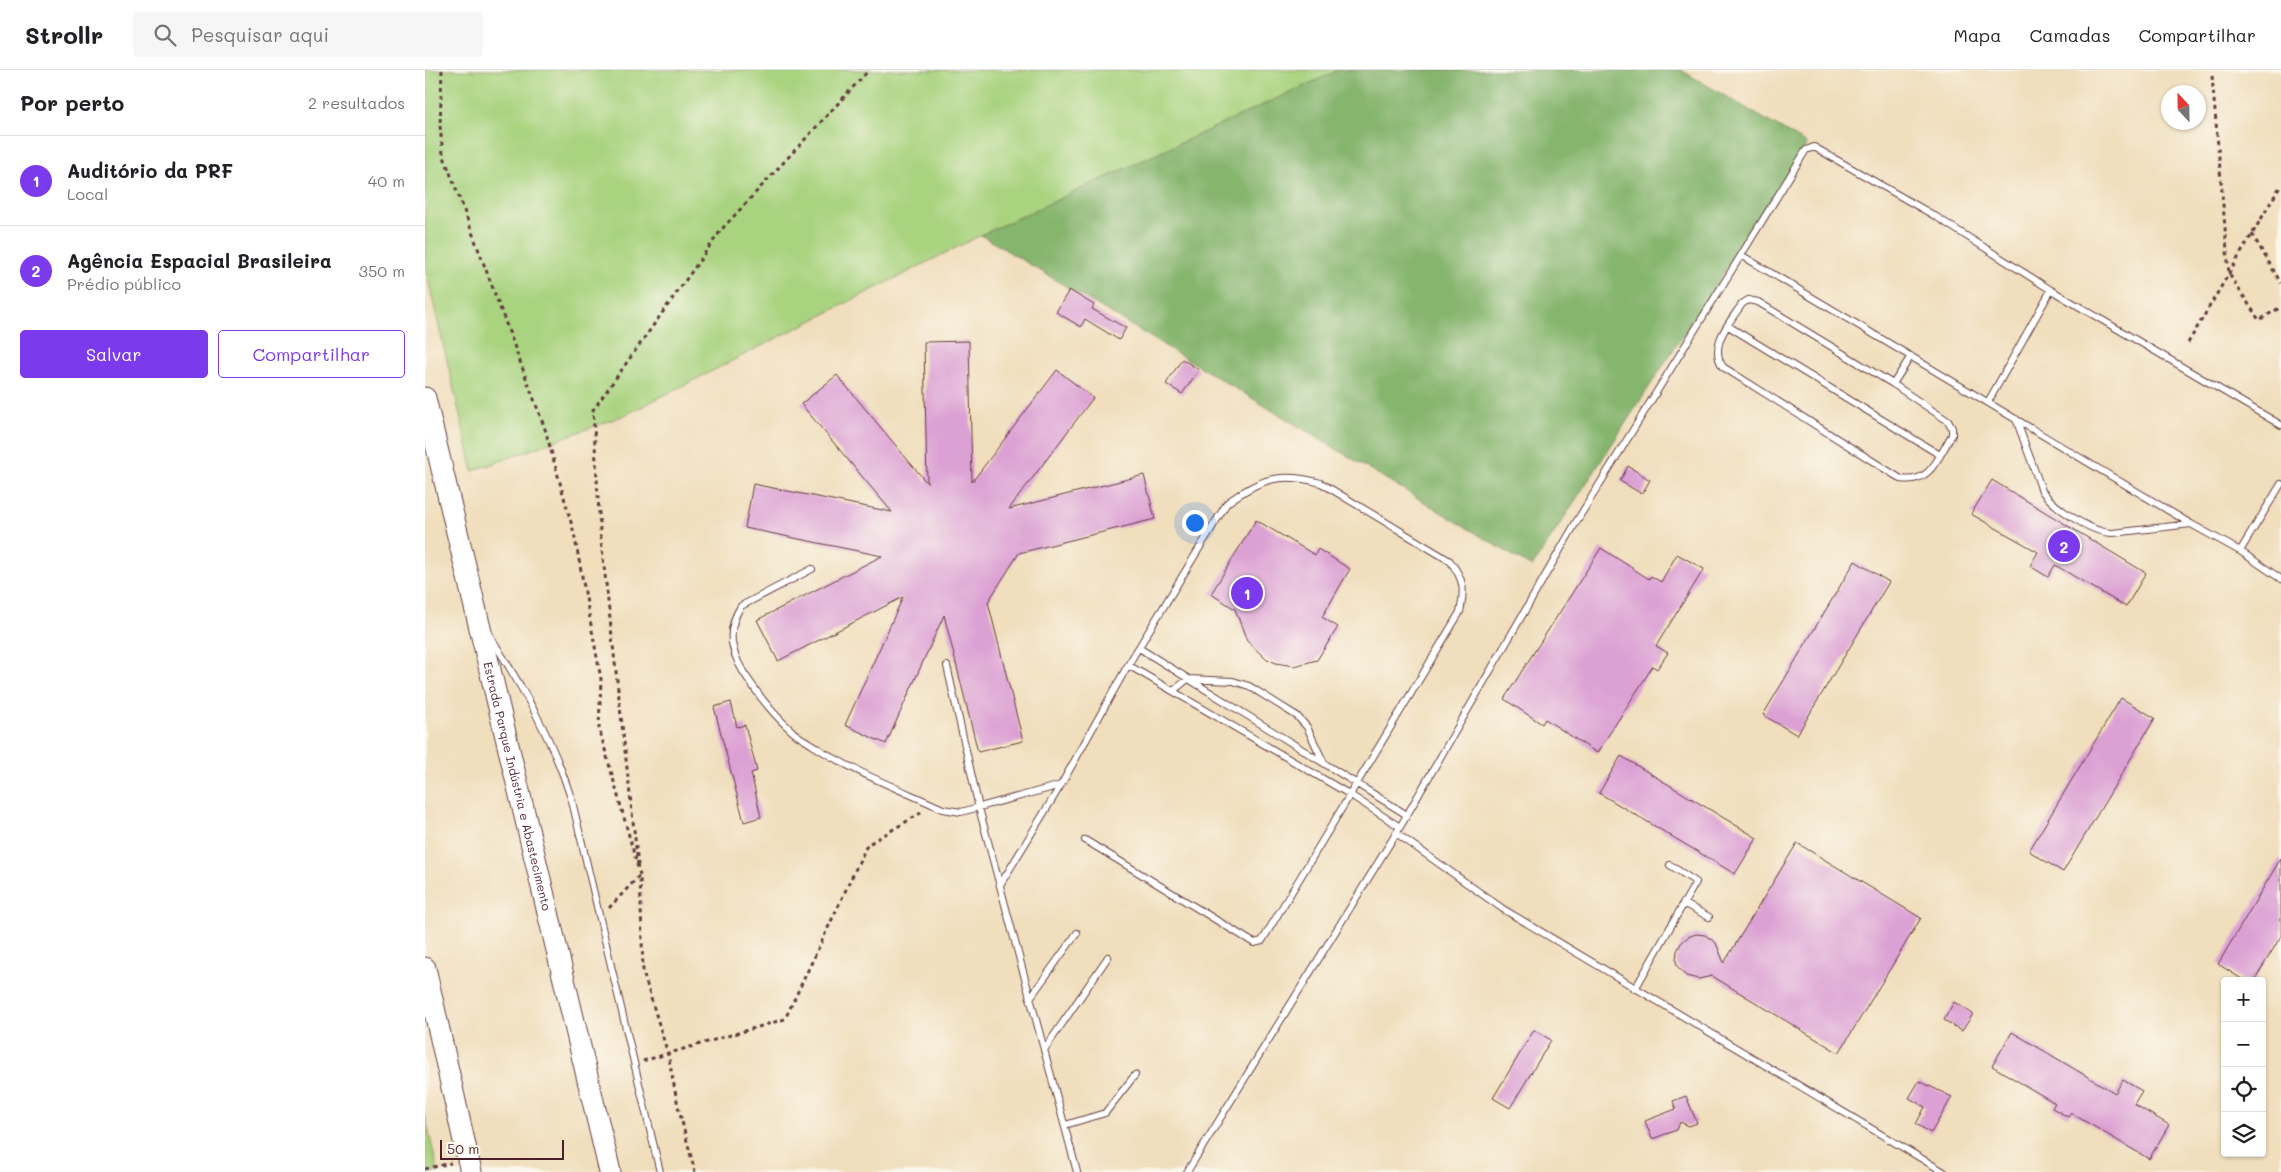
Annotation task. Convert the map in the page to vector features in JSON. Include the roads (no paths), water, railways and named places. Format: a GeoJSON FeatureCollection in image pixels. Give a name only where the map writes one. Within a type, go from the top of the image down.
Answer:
{"type":"FeatureCollection","features":[{"type":"Feature","properties":{"kind":"highway","name":"Estrada Parque Indústria e Abastecimento"},"geometry":{"type":"LineString","coordinates":[[425,398],[429,426],[611,1172]]}},
{"type":"Feature","properties":{"kind":"highway"},"geometry":{"type":"LineString","coordinates":[[425,968],[469,1166]]}},
{"type":"Feature","properties":{"kind":"lane"},"geometry":{"type":"LineString","coordinates":[[1187,1172],[1407,815],[1578,519],[1806,150],[1814,147],[1935,216],[2051,290],[2281,425]]}},
{"type":"Feature","properties":{"kind":"lane"},"geometry":{"type":"LineString","coordinates":[[1741,255],[2191,524],[2240,551],[2281,579]]}},
{"type":"Feature","properties":{"kind":"lane"},"geometry":{"type":"LineString","coordinates":[[1988,402],[2051,290]]}},
{"type":"Feature","properties":{"kind":"lane"},"geometry":{"type":"LineString","coordinates":[[1748,300],[1758,302],[1893,384],[1948,421],[1952,428],[1952,435],[1927,475],[1913,481],[1901,479],[1723,367],[1717,359],[1716,351],[1719,339],[1742,304],[1748,300]]}},
{"type":"Feature","properties":{"kind":"lane"},"geometry":{"type":"LineString","coordinates":[[1728,326],[1940,455]]}},
{"type":"Feature","properties":{"kind":"lane"},"geometry":{"type":"LineString","coordinates":[[1893,384],[1911,356]]}},
{"type":"Feature","properties":{"kind":"lane"},"geometry":{"type":"LineString","coordinates":[[2016,419],[2042,491],[2048,498],[2093,529],[2103,533],[2113,533],[2191,524]]}},
{"type":"Feature","properties":{"kind":"lane"},"geometry":{"type":"LineString","coordinates":[[1000,885],[1061,785],[1128,665],[1227,503],[1247,489],[1274,478],[1298,477],[1321,483],[1450,561],[1460,575],[1464,594],[1460,612],[1349,794],[1265,937],[1259,942],[1254,943],[1221,924],[1085,840]]}},
{"type":"Feature","properties":{"kind":"lane"},"geometry":{"type":"LineString","coordinates":[[2240,551],[2281,484]]}},
{"type":"Feature","properties":{"kind":"lane"},"geometry":{"type":"LineString","coordinates":[[812,569],[741,606],[735,616],[730,636],[733,652],[740,666],[765,704],[793,732],[841,763],[943,809],[961,812],[1061,785]]}},
{"type":"Feature","properties":{"kind":"lane"},"geometry":{"type":"LineString","coordinates":[[475,612],[530,699],[560,764],[572,801],[660,1172]]}},
{"type":"Feature","properties":{"kind":"lane"},"geometry":{"type":"LineString","coordinates":[[1139,648],[1357,782],[1407,815]]}},
{"type":"Feature","properties":{"kind":"lane"},"geometry":{"type":"LineString","coordinates":[[1128,665],[1349,794],[1503,909],[1944,1172]]}},
{"type":"Feature","properties":{"kind":"lane"},"geometry":{"type":"LineString","coordinates":[[947,666],[979,808],[1077,1172]]}},
{"type":"Feature","properties":{"kind":"lane"},"geometry":{"type":"LineString","coordinates":[[1173,691],[1188,679],[1233,681],[1249,686],[1297,716],[1307,727],[1323,762]]}},
{"type":"Feature","properties":{"kind":"lane"},"geometry":{"type":"LineString","coordinates":[[1635,988],[1696,882],[1671,865]]}},
{"type":"Feature","properties":{"kind":"lane"},"geometry":{"type":"LineString","coordinates":[[1683,904],[1709,916]]}},
{"type":"Feature","properties":{"kind":"lane"},"geometry":{"type":"LineString","coordinates":[[1030,998],[1077,933]]}},
{"type":"Feature","properties":{"kind":"lane"},"geometry":{"type":"LineString","coordinates":[[1044,1050],[1108,958]]}},
{"type":"Feature","properties":{"kind":"lane"},"geometry":{"type":"LineString","coordinates":[[1065,1125],[1105,1113],[1135,1075]]}},
{"type":"Feature","properties":{"kind":"place","name":"Agência Espacial Brasileira"},"geometry":{"type":"Point","coordinates":[2064,546]}},
{"type":"Feature","properties":{"kind":"place","name":"Auditório da PRF"},"geometry":{"type":"Point","coordinates":[1247,593]}}]}
